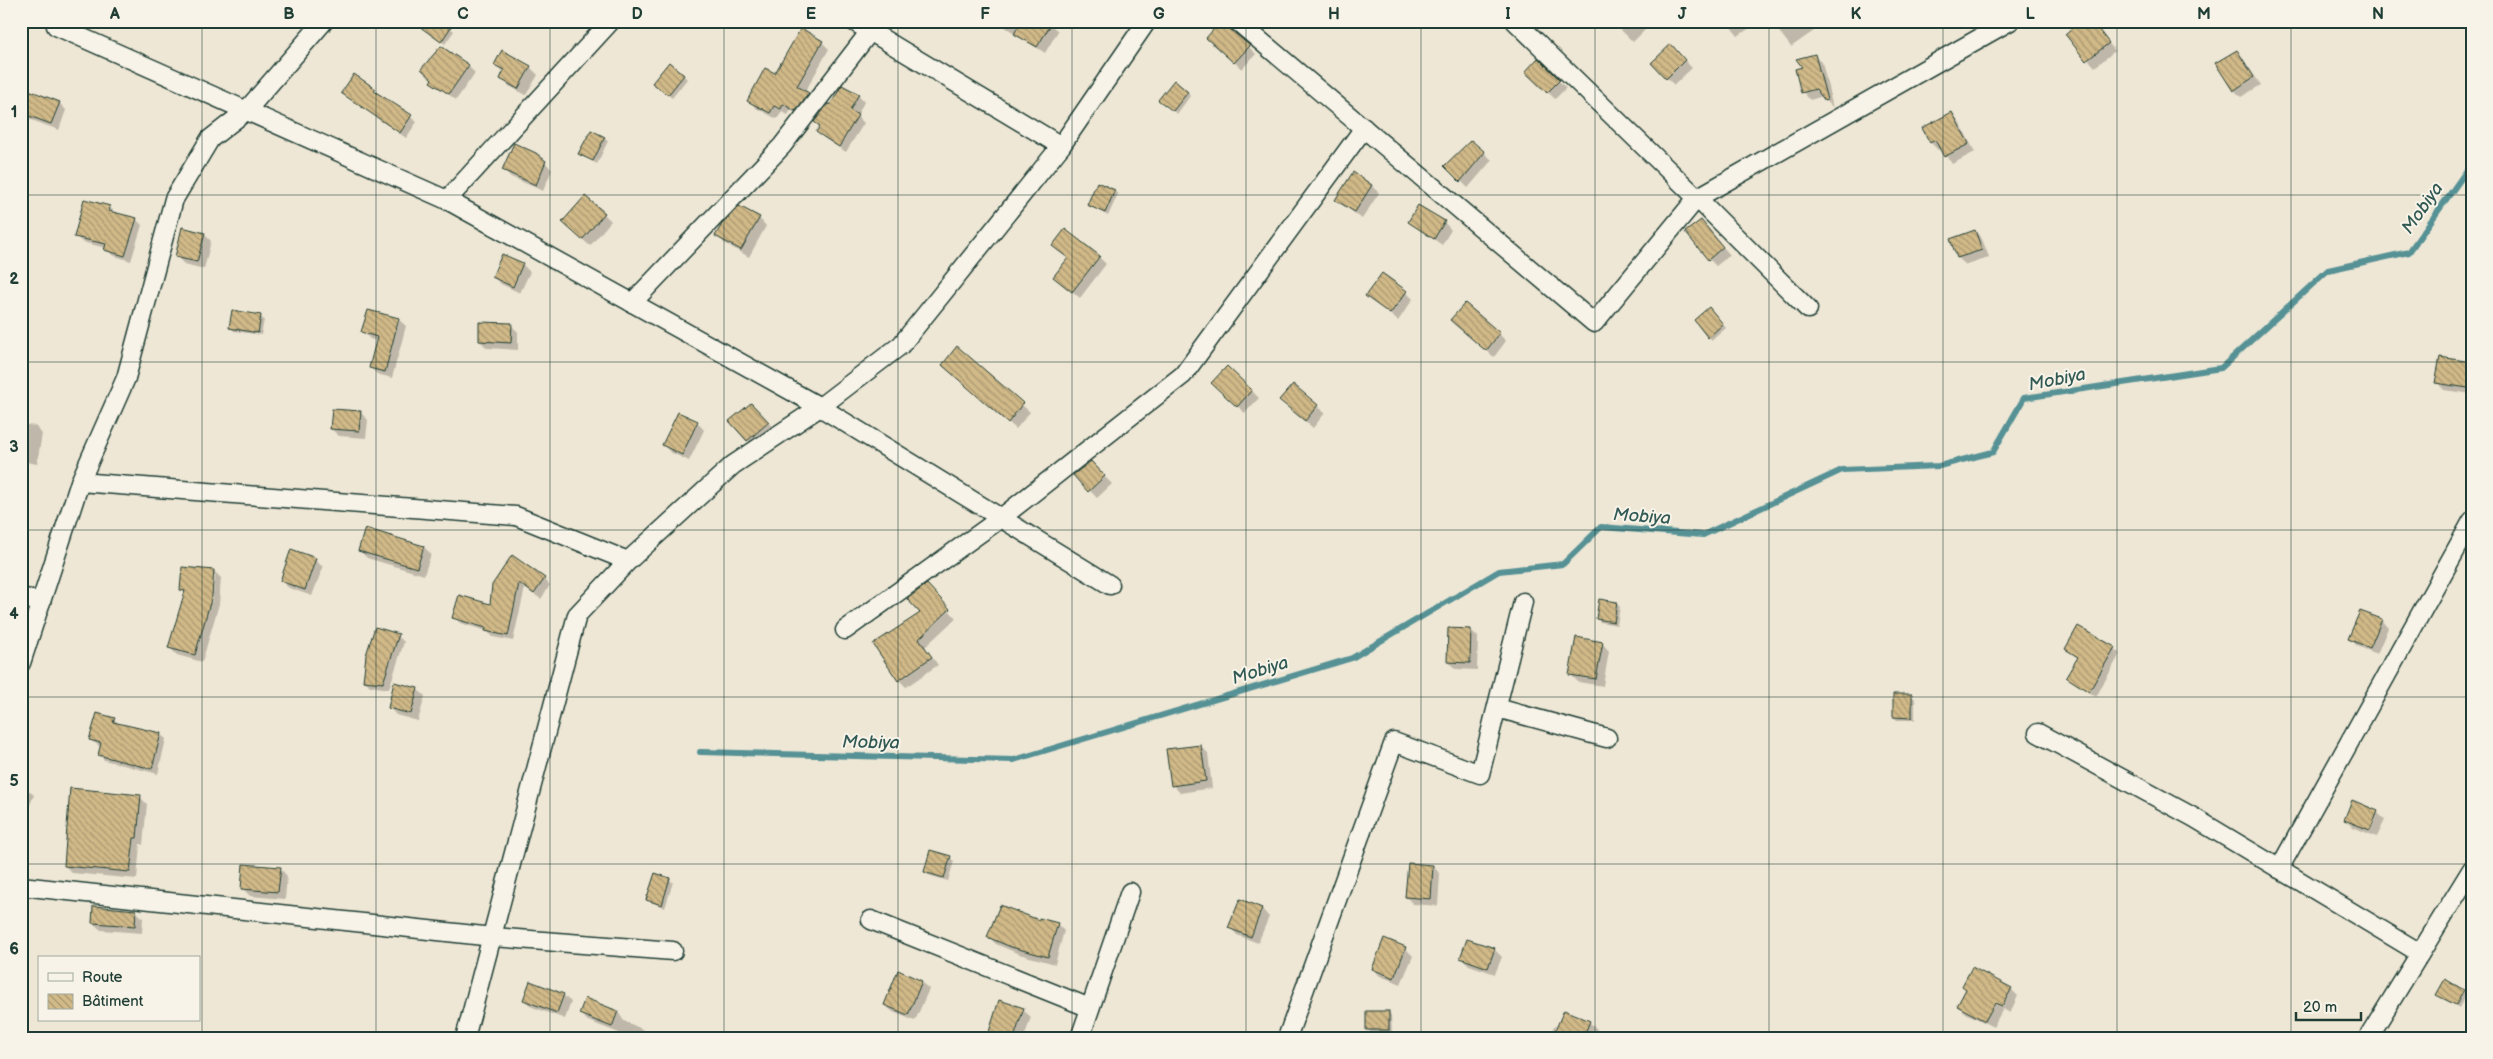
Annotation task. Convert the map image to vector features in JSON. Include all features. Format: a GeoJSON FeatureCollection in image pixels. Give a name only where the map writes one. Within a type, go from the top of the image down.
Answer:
{"type":"FeatureCollection","features":[{"type":"Feature","properties":{"kind":"street"},"geometry":{"type":"LineString","coordinates":[[21,663],[80,482],[126,378],[174,199],[210,139],[246,111],[324,21]]}},
{"type":"Feature","properties":{"kind":"street"},"geometry":{"type":"LineString","coordinates":[[447,200],[611,21]]}},
{"type":"Feature","properties":{"kind":"street"},"geometry":{"type":"LineString","coordinates":[[853,21],[874,26],[1061,146]]}},
{"type":"Feature","properties":{"kind":"street"},"geometry":{"type":"LineString","coordinates":[[465,1038],[577,615],[628,561],[733,465],[820,407],[901,345],[1061,146],[1147,21]]}},
{"type":"Feature","properties":{"kind":"street"},"geometry":{"type":"LineString","coordinates":[[1237,21],[1594,323],[1697,198],[2010,21]]}},
{"type":"Feature","properties":{"kind":"street"},"geometry":{"type":"LineString","coordinates":[[1515,21],[1808,309]]}},
{"type":"Feature","properties":{"kind":"street"},"geometry":{"type":"LineString","coordinates":[[56,26],[447,200],[820,407],[1110,584]]}},
{"type":"Feature","properties":{"kind":"street"},"geometry":{"type":"LineString","coordinates":[[632,303],[782,146],[874,26]]}},
{"type":"Feature","properties":{"kind":"street"},"geometry":{"type":"LineString","coordinates":[[845,630],[1001,518],[1183,375],[1364,128]]}},
{"type":"Feature","properties":{"kind":"street"},"geometry":{"type":"LineString","coordinates":[[80,482],[516,516],[628,561]]}},
{"type":"Feature","properties":{"kind":"street"},"geometry":{"type":"LineString","coordinates":[[2279,869],[2472,521]]}},
{"type":"Feature","properties":{"kind":"street"},"geometry":{"type":"LineString","coordinates":[[21,596],[41,602]]}},
{"type":"Feature","properties":{"kind":"street"},"geometry":{"type":"LineString","coordinates":[[1286,1038],[1394,742],[1480,774],[1523,602]]}},
{"type":"Feature","properties":{"kind":"street"},"geometry":{"type":"LineString","coordinates":[[1497,708],[1607,738]]}},
{"type":"Feature","properties":{"kind":"street"},"geometry":{"type":"LineString","coordinates":[[2038,733],[2193,818],[2420,953]]}},
{"type":"Feature","properties":{"kind":"street"},"geometry":{"type":"LineString","coordinates":[[2368,1038],[2472,869]]}},
{"type":"Feature","properties":{"kind":"street"},"geometry":{"type":"LineString","coordinates":[[21,886],[493,937],[673,951]]}},
{"type":"Feature","properties":{"kind":"street"},"geometry":{"type":"LineString","coordinates":[[1080,1038],[1130,892]]}},
{"type":"Feature","properties":{"kind":"street"},"geometry":{"type":"LineString","coordinates":[[871,920],[1090,1008]]}},
{"type":"Feature","properties":{"kind":"building"},"geometry":{"type":"Polygon","coordinates":[[[412,21],[455,21],[441,42],[412,21]]]}},
{"type":"Feature","properties":{"kind":"building"},"geometry":{"type":"Polygon","coordinates":[[[1021,21],[1053,21],[1037,47],[1014,34],[1021,21]]]}},
{"type":"Feature","properties":{"kind":"building"},"geometry":{"type":"Polygon","coordinates":[[[1221,21],[1225,21],[1230,29],[1250,46],[1234,63],[1206,38],[1221,21]]]}},
{"type":"Feature","properties":{"kind":"building"},"geometry":{"type":"Polygon","coordinates":[[[2081,21],[2092,21],[2109,43],[2086,61],[2065,34],[2081,21]]]}},
{"type":"Feature","properties":{"kind":"building"},"geometry":{"type":"Polygon","coordinates":[[[801,28],[823,41],[797,86],[809,93],[795,111],[783,104],[781,109],[774,106],[770,113],[747,101],[765,68],[775,73],[801,28]]]}},
{"type":"Feature","properties":{"kind":"building"},"geometry":{"type":"Polygon","coordinates":[[[1671,44],[1685,60],[1666,79],[1651,63],[1671,44]]]}},
{"type":"Feature","properties":{"kind":"building"},"geometry":{"type":"Polygon","coordinates":[[[441,46],[469,65],[449,94],[430,82],[432,79],[421,69],[441,46]]]}},
{"type":"Feature","properties":{"kind":"building"},"geometry":{"type":"Polygon","coordinates":[[[502,50],[531,66],[518,89],[500,79],[504,70],[494,65],[502,50]]]}},
{"type":"Feature","properties":{"kind":"building"},"geometry":{"type":"Polygon","coordinates":[[[2237,50],[2254,77],[2233,91],[2215,63],[2237,50]]]}},
{"type":"Feature","properties":{"kind":"building"},"geometry":{"type":"Polygon","coordinates":[[[1815,54],[1827,100],[1825,101],[1816,89],[1801,93],[1795,69],[1802,67],[1796,59],[1815,54]]]}},
{"type":"Feature","properties":{"kind":"building"},"geometry":{"type":"Polygon","coordinates":[[[1538,58],[1560,80],[1547,93],[1525,72],[1538,58]]]}},
{"type":"Feature","properties":{"kind":"building"},"geometry":{"type":"Polygon","coordinates":[[[669,62],[684,75],[668,95],[652,83],[669,62]]]}},
{"type":"Feature","properties":{"kind":"building"},"geometry":{"type":"Polygon","coordinates":[[[354,74],[376,89],[374,91],[412,115],[400,133],[341,93],[354,74]]]}},
{"type":"Feature","properties":{"kind":"building"},"geometry":{"type":"Polygon","coordinates":[[[1174,80],[1188,92],[1173,111],[1158,100],[1174,80]]]}},
{"type":"Feature","properties":{"kind":"building"},"geometry":{"type":"Polygon","coordinates":[[[842,85],[859,94],[850,110],[858,115],[839,147],[816,132],[820,126],[814,122],[828,104],[830,105],[842,85]]]}},
{"type":"Feature","properties":{"kind":"building"},"geometry":{"type":"Polygon","coordinates":[[[26,89],[60,102],[51,124],[21,113],[21,101],[26,89]]]}},
{"type":"Feature","properties":{"kind":"building"},"geometry":{"type":"Polygon","coordinates":[[[1952,112],[1969,144],[1944,157],[1935,140],[1930,143],[1922,128],[1952,112]]]}},
{"type":"Feature","properties":{"kind":"building"},"geometry":{"type":"Polygon","coordinates":[[[591,130],[605,137],[593,161],[578,154],[591,130]]]}},
{"type":"Feature","properties":{"kind":"building"},"geometry":{"type":"Polygon","coordinates":[[[1471,140],[1485,152],[1460,182],[1444,166],[1471,140]]]}},
{"type":"Feature","properties":{"kind":"building"},"geometry":{"type":"Polygon","coordinates":[[[514,143],[536,153],[546,161],[536,185],[502,170],[514,143]]]}},
{"type":"Feature","properties":{"kind":"building"},"geometry":{"type":"Polygon","coordinates":[[[1353,172],[1372,185],[1355,212],[1335,200],[1353,172]]]}},
{"type":"Feature","properties":{"kind":"building"},"geometry":{"type":"Polygon","coordinates":[[[1097,182],[1115,190],[1105,213],[1087,205],[1097,182]]]}},
{"type":"Feature","properties":{"kind":"building"},"geometry":{"type":"Polygon","coordinates":[[[585,196],[605,213],[582,240],[562,222],[585,196]]]}},
{"type":"Feature","properties":{"kind":"building"},"geometry":{"type":"Polygon","coordinates":[[[84,199],[110,206],[109,211],[137,218],[125,256],[104,250],[106,244],[74,237],[84,199]]]}},
{"type":"Feature","properties":{"kind":"building"},"geometry":{"type":"Polygon","coordinates":[[[1418,205],[1445,221],[1434,239],[1408,222],[1418,205]]]}},
{"type":"Feature","properties":{"kind":"building"},"geometry":{"type":"Polygon","coordinates":[[[739,206],[760,217],[741,250],[715,236],[722,224],[739,206]]]}},
{"type":"Feature","properties":{"kind":"building"},"geometry":{"type":"Polygon","coordinates":[[[1701,220],[1723,247],[1708,260],[1685,232],[1701,220]]]}},
{"type":"Feature","properties":{"kind":"building"},"geometry":{"type":"Polygon","coordinates":[[[182,227],[205,233],[197,262],[175,257],[182,227]]]}},
{"type":"Feature","properties":{"kind":"building"},"geometry":{"type":"Polygon","coordinates":[[[1065,229],[1100,256],[1072,292],[1053,277],[1068,258],[1052,246],[1065,229]]]}},
{"type":"Feature","properties":{"kind":"building"},"geometry":{"type":"Polygon","coordinates":[[[1975,230],[1982,250],[1957,258],[1950,239],[1975,230]]]}},
{"type":"Feature","properties":{"kind":"building"},"geometry":{"type":"Polygon","coordinates":[[[502,254],[523,263],[513,287],[492,277],[502,254]]]}},
{"type":"Feature","properties":{"kind":"building"},"geometry":{"type":"Polygon","coordinates":[[[1382,273],[1407,291],[1390,314],[1365,296],[1382,273]]]}},
{"type":"Feature","properties":{"kind":"building"},"geometry":{"type":"Polygon","coordinates":[[[1465,303],[1500,333],[1486,351],[1450,320],[1465,303]]]}},
{"type":"Feature","properties":{"kind":"building"},"geometry":{"type":"Polygon","coordinates":[[[1709,307],[1723,324],[1708,338],[1694,320],[1709,307]]]}},
{"type":"Feature","properties":{"kind":"building"},"geometry":{"type":"Polygon","coordinates":[[[232,310],[261,315],[258,333],[229,328],[232,310]]]}},
{"type":"Feature","properties":{"kind":"building"},"geometry":{"type":"Polygon","coordinates":[[[368,310],[399,318],[385,372],[369,368],[377,337],[361,332],[368,310]]]}},
{"type":"Feature","properties":{"kind":"building"},"geometry":{"type":"Polygon","coordinates":[[[479,322],[512,323],[511,343],[479,341],[479,322]]]}},
{"type":"Feature","properties":{"kind":"building"},"geometry":{"type":"Polygon","coordinates":[[[957,346],[1023,403],[1008,423],[942,365],[957,346]]]}},
{"type":"Feature","properties":{"kind":"building"},"geometry":{"type":"Polygon","coordinates":[[[2440,357],[2472,362],[2468,388],[2435,383],[2440,357]]]}},
{"type":"Feature","properties":{"kind":"building"},"geometry":{"type":"Polygon","coordinates":[[[1227,366],[1252,390],[1237,407],[1211,383],[1227,366]]]}},
{"type":"Feature","properties":{"kind":"building"},"geometry":{"type":"Polygon","coordinates":[[[1293,384],[1318,405],[1305,421],[1279,400],[1293,384]]]}},
{"type":"Feature","properties":{"kind":"building"},"geometry":{"type":"Polygon","coordinates":[[[751,403],[769,422],[747,441],[729,421],[751,403]]]}},
{"type":"Feature","properties":{"kind":"building"},"geometry":{"type":"Polygon","coordinates":[[[332,409],[361,411],[359,431],[330,429],[332,409]]]}},
{"type":"Feature","properties":{"kind":"building"},"geometry":{"type":"Polygon","coordinates":[[[678,412],[698,421],[682,455],[662,445],[678,412]]]}},
{"type":"Feature","properties":{"kind":"building"},"geometry":{"type":"Polygon","coordinates":[[[1091,461],[1105,476],[1088,492],[1073,475],[1091,461]]]}},
{"type":"Feature","properties":{"kind":"building"},"geometry":{"type":"Polygon","coordinates":[[[365,528],[424,546],[417,568],[358,551],[365,528]]]}},
{"type":"Feature","properties":{"kind":"building"},"geometry":{"type":"Polygon","coordinates":[[[291,549],[316,558],[305,590],[280,581],[291,549]]]}},
{"type":"Feature","properties":{"kind":"building"},"geometry":{"type":"Polygon","coordinates":[[[512,555],[545,578],[534,594],[519,583],[508,636],[485,631],[486,628],[452,618],[459,595],[490,604],[492,585],[512,555]]]}},
{"type":"Feature","properties":{"kind":"building"},"geometry":{"type":"Polygon","coordinates":[[[182,567],[214,570],[212,596],[195,655],[168,648],[185,591],[180,590],[182,567]]]}},
{"type":"Feature","properties":{"kind":"building"},"geometry":{"type":"Polygon","coordinates":[[[927,584],[950,609],[919,639],[932,657],[898,681],[873,644],[920,613],[907,599],[927,584]]]}},
{"type":"Feature","properties":{"kind":"building"},"geometry":{"type":"Polygon","coordinates":[[[1599,599],[1617,602],[1614,622],[1596,619],[1599,599]]]}},
{"type":"Feature","properties":{"kind":"building"},"geometry":{"type":"Polygon","coordinates":[[[2360,611],[2382,619],[2370,648],[2348,639],[2360,611]]]}},
{"type":"Feature","properties":{"kind":"building"},"geometry":{"type":"Polygon","coordinates":[[[2078,626],[2115,647],[2089,692],[2066,677],[2078,657],[2065,649],[2078,626]]]}},
{"type":"Feature","properties":{"kind":"building"},"geometry":{"type":"Polygon","coordinates":[[[375,627],[399,634],[383,683],[363,681],[366,655],[375,627]]]}},
{"type":"Feature","properties":{"kind":"building"},"geometry":{"type":"Polygon","coordinates":[[[1448,628],[1471,629],[1470,663],[1447,662],[1448,628]]]}},
{"type":"Feature","properties":{"kind":"building"},"geometry":{"type":"Polygon","coordinates":[[[1576,637],[1603,642],[1596,679],[1569,675],[1576,637]]]}},
{"type":"Feature","properties":{"kind":"building"},"geometry":{"type":"Polygon","coordinates":[[[394,682],[418,688],[411,714],[388,708],[394,682]]]}},
{"type":"Feature","properties":{"kind":"building"},"geometry":{"type":"Polygon","coordinates":[[[1893,694],[1912,694],[1912,718],[1893,717],[1893,694]]]}},
{"type":"Feature","properties":{"kind":"building"},"geometry":{"type":"Polygon","coordinates":[[[97,713],[115,718],[113,722],[161,733],[152,769],[98,755],[101,743],[89,740],[97,713]]]}},
{"type":"Feature","properties":{"kind":"building"},"geometry":{"type":"Polygon","coordinates":[[[1201,745],[1206,781],[1171,786],[1166,749],[1201,745]]]}},
{"type":"Feature","properties":{"kind":"building"},"geometry":{"type":"Polygon","coordinates":[[[70,788],[141,795],[137,838],[134,838],[130,872],[64,866],[70,788]]]}},
{"type":"Feature","properties":{"kind":"building"},"geometry":{"type":"Polygon","coordinates":[[[2352,800],[2378,811],[2370,830],[2344,820],[2352,800]]]}},
{"type":"Feature","properties":{"kind":"building"},"geometry":{"type":"Polygon","coordinates":[[[930,850],[951,856],[944,878],[924,872],[930,850]]]}},
{"type":"Feature","properties":{"kind":"building"},"geometry":{"type":"Polygon","coordinates":[[[1408,863],[1433,865],[1431,899],[1405,897],[1408,863]]]}},
{"type":"Feature","properties":{"kind":"building"},"geometry":{"type":"Polygon","coordinates":[[[243,864],[281,867],[278,892],[241,889],[243,864]]]}},
{"type":"Feature","properties":{"kind":"building"},"geometry":{"type":"Polygon","coordinates":[[[655,873],[670,878],[662,905],[646,900],[655,873]]]}},
{"type":"Feature","properties":{"kind":"building"},"geometry":{"type":"Polygon","coordinates":[[[1240,899],[1262,908],[1251,937],[1228,928],[1240,899]]]}},
{"type":"Feature","properties":{"kind":"building"},"geometry":{"type":"Polygon","coordinates":[[[1000,905],[1039,920],[1039,918],[1058,923],[1048,957],[1011,947],[987,937],[1000,905]]]}},
{"type":"Feature","properties":{"kind":"building"},"geometry":{"type":"Polygon","coordinates":[[[93,906],[136,910],[135,926],[92,923],[93,906]]]}},
{"type":"Feature","properties":{"kind":"building"},"geometry":{"type":"Polygon","coordinates":[[[1384,938],[1406,947],[1394,978],[1372,969],[1384,938]]]}},
{"type":"Feature","properties":{"kind":"building"},"geometry":{"type":"Polygon","coordinates":[[[1467,939],[1495,948],[1488,968],[1460,958],[1467,939]]]}},
{"type":"Feature","properties":{"kind":"building"},"geometry":{"type":"Polygon","coordinates":[[[1972,967],[2012,988],[2002,1006],[1995,1003],[1985,1021],[1957,1006],[1966,989],[1962,986],[1972,967]]]}},
{"type":"Feature","properties":{"kind":"building"},"geometry":{"type":"Polygon","coordinates":[[[898,970],[922,981],[908,1015],[884,1005],[898,970]]]}},
{"type":"Feature","properties":{"kind":"building"},"geometry":{"type":"Polygon","coordinates":[[[2445,979],[2464,990],[2456,1005],[2436,995],[2445,979]]]}},
{"type":"Feature","properties":{"kind":"building"},"geometry":{"type":"Polygon","coordinates":[[[530,981],[564,994],[557,1013],[523,1000],[530,981]]]}},
{"type":"Feature","properties":{"kind":"building"},"geometry":{"type":"Polygon","coordinates":[[[585,998],[618,1011],[612,1027],[579,1014],[585,998]]]}},
{"type":"Feature","properties":{"kind":"building"},"geometry":{"type":"Polygon","coordinates":[[[999,1000],[1024,1008],[1014,1038],[987,1038],[999,1000]]]}},
{"type":"Feature","properties":{"kind":"building"},"geometry":{"type":"Polygon","coordinates":[[[1564,1010],[1590,1021],[1583,1038],[1552,1038],[1564,1010]]]}},
{"type":"Feature","properties":{"kind":"building"},"geometry":{"type":"Polygon","coordinates":[[[1366,1011],[1389,1011],[1389,1030],[1366,1030],[1366,1011]]]}},
{"type":"Feature","properties":{"kind":"waterway","name":"Mobiya"},"geometry":{"type":"LineString","coordinates":[[700,752],[1014,760],[1352,658],[1499,571],[1563,564],[1601,527],[1703,535],[1842,470],[1939,466],[1993,452],[2024,398],[2221,368],[2328,270],[2409,252],[2472,163]]}}]}
